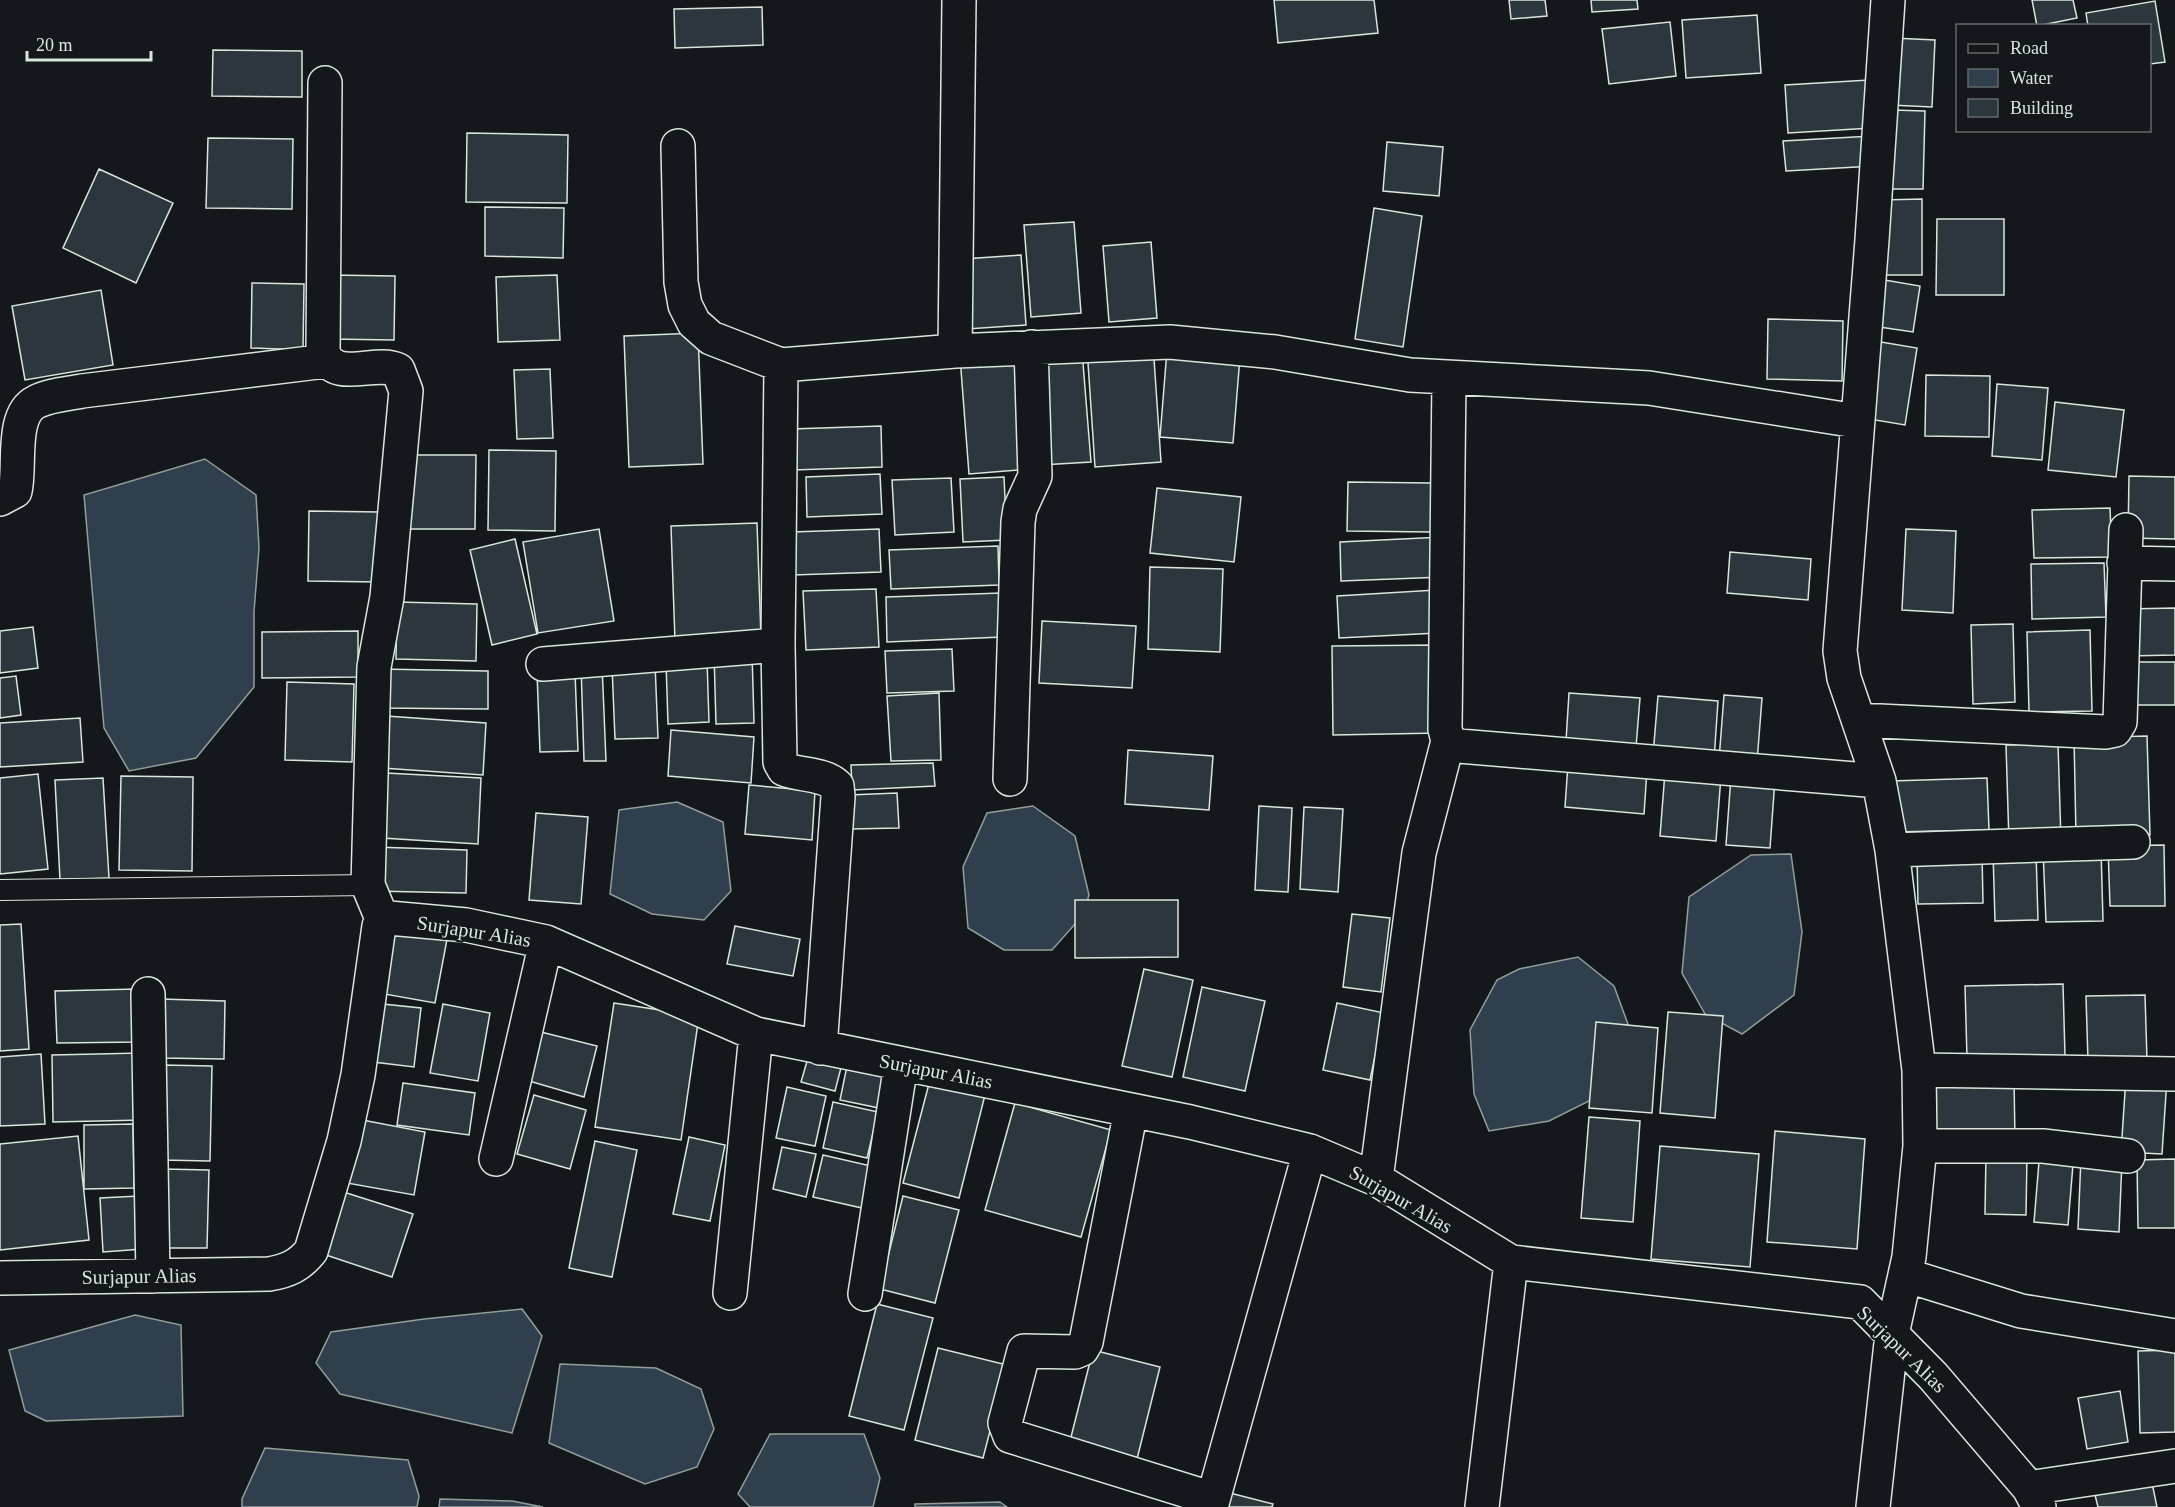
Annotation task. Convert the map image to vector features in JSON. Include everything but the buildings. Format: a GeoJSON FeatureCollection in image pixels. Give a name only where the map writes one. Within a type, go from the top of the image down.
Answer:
{"type":"FeatureCollection","features":[{"type":"Feature","properties":{"kind":"street"},"geometry":{"type":"LineString","coordinates":[[955,351],[959,0]]}},
{"type":"Feature","properties":{"kind":"street"},"geometry":{"type":"LineString","coordinates":[[1873,1507],[1892,1334],[1905,1275],[1920,1146],[1919,1070],[1892,850],[1879,781],[1844,678],[1840,651],[1888,0]]}},
{"type":"Feature","properties":{"kind":"street"},"geometry":{"type":"LineString","coordinates":[[325,83],[322,352],[326,362]]}},
{"type":"Feature","properties":{"kind":"street"},"geometry":{"type":"LineString","coordinates":[[678,146],[681,282],[685,305],[694,323],[711,338],[781,365],[955,351],[1170,342],[1275,352],[1410,375],[1649,388],[1856,421]]}},
{"type":"Feature","properties":{"kind":"street"},"geometry":{"type":"LineString","coordinates":[[1010,779],[1018,522],[1020,509],[1035,476],[1031,347]]}},
{"type":"Feature","properties":{"kind":"street"},"geometry":{"type":"LineString","coordinates":[[0,499],[15,491],[20,425],[32,404],[42,399],[82,391],[326,362],[340,369],[389,366],[398,370],[406,391],[387,597],[374,667],[368,885],[383,921]]}},
{"type":"Feature","properties":{"kind":"street"},"geometry":{"type":"LineString","coordinates":[[781,365],[778,645],[780,762],[784,769],[830,780],[837,786],[820,1048]]}},
{"type":"Feature","properties":{"kind":"street"},"geometry":{"type":"LineString","coordinates":[[1376,1179],[1419,853],[1448,741],[1445,729],[1449,378]]}},
{"type":"Feature","properties":{"kind":"street"},"geometry":{"type":"LineString","coordinates":[[1859,720],[2104,732],[2115,730],[2120,722],[2126,530]]}},
{"type":"Feature","properties":{"kind":"street"},"geometry":{"type":"LineString","coordinates":[[2124,563],[2175,564]]}},
{"type":"Feature","properties":{"kind":"street"},"geometry":{"type":"LineString","coordinates":[[543,664],[778,645]]}},
{"type":"Feature","properties":{"kind":"street"},"geometry":{"type":"LineString","coordinates":[[1448,741],[1459,746],[1879,781]]}},
{"type":"Feature","properties":{"kind":"street"},"geometry":{"type":"LineString","coordinates":[[1892,850],[2133,842]]}},
{"type":"Feature","properties":{"kind":"street","name":"Surjapur Alias"},"geometry":{"type":"LineString","coordinates":[[0,1278],[285,1272],[302,1262],[311,1251],[344,1141],[356,1086],[379,926],[389,918],[466,925],[546,942],[756,1034],[1131,1110],[1310,1151],[1376,1179],[1511,1262],[1860,1302],[1933,1376],[2034,1498]]}},
{"type":"Feature","properties":{"kind":"street"},"geometry":{"type":"LineString","coordinates":[[496,1159],[546,942]]}},
{"type":"Feature","properties":{"kind":"street"},"geometry":{"type":"LineString","coordinates":[[148,994],[153,1276]]}},
{"type":"Feature","properties":{"kind":"street"},"geometry":{"type":"LineString","coordinates":[[730,1293],[756,1034]]}},
{"type":"Feature","properties":{"kind":"street"},"geometry":{"type":"LineString","coordinates":[[866,1294],[902,1064]]}},
{"type":"Feature","properties":{"kind":"street"},"geometry":{"type":"LineString","coordinates":[[1919,1070],[2175,1074]]}},
{"type":"Feature","properties":{"kind":"street"},"geometry":{"type":"LineString","coordinates":[[1131,1110],[1086,1342],[1082,1349],[1075,1352],[1024,1351],[1005,1423],[1010,1436],[1212,1503],[1310,1151]]}},
{"type":"Feature","properties":{"kind":"street"},"geometry":{"type":"LineString","coordinates":[[1920,1146],[2043,1146],[2128,1156]]}},
{"type":"Feature","properties":{"kind":"street"},"geometry":{"type":"LineString","coordinates":[[1482,1507],[1511,1262]]}},
{"type":"Feature","properties":{"kind":"street"},"geometry":{"type":"LineString","coordinates":[[1905,1275],[2021,1311],[2175,1336]]}},
{"type":"Feature","properties":{"kind":"street"},"geometry":{"type":"LineString","coordinates":[[2034,1498],[2175,1466]]}},
{"type":"Feature","properties":{"kind":"lane"},"geometry":{"type":"LineString","coordinates":[[0,890],[368,885]]}},
{"type":"Feature","properties":{"kind":"water"},"geometry":{"type":"Polygon","coordinates":[[[205,459],[256,495],[259,548],[254,612],[254,687],[196,758],[129,771],[104,728],[84,495],[205,459]]]}},
{"type":"Feature","properties":{"kind":"water"},"geometry":{"type":"Polygon","coordinates":[[[677,802],[723,822],[731,891],[704,920],[652,914],[610,894],[619,810],[677,802]]]}},
{"type":"Feature","properties":{"kind":"water"},"geometry":{"type":"Polygon","coordinates":[[[1033,806],[1075,836],[1089,895],[1083,915],[1052,950],[1004,950],[968,928],[963,867],[987,813],[1033,806]]]}},
{"type":"Feature","properties":{"kind":"water"},"geometry":{"type":"Polygon","coordinates":[[[1791,854],[1802,932],[1794,995],[1742,1034],[1705,1014],[1682,973],[1689,897],[1751,855],[1791,854]]]}},
{"type":"Feature","properties":{"kind":"water"},"geometry":{"type":"Polygon","coordinates":[[[1578,957],[1614,986],[1636,1046],[1599,1096],[1549,1121],[1489,1131],[1474,1094],[1470,1030],[1497,980],[1519,969],[1578,957]]]}},
{"type":"Feature","properties":{"kind":"water"},"geometry":{"type":"Polygon","coordinates":[[[522,1309],[542,1336],[512,1433],[340,1394],[316,1363],[331,1332],[522,1309]]]}},
{"type":"Feature","properties":{"kind":"water"},"geometry":{"type":"Polygon","coordinates":[[[135,1315],[181,1325],[183,1416],[46,1421],[25,1411],[9,1350],[135,1315]]]}},
{"type":"Feature","properties":{"kind":"water"},"geometry":{"type":"Polygon","coordinates":[[[560,1364],[656,1368],[701,1389],[714,1429],[697,1467],[645,1484],[549,1443],[560,1364]]]}},
{"type":"Feature","properties":{"kind":"water"},"geometry":{"type":"Polygon","coordinates":[[[770,1434],[864,1434],[880,1478],[873,1507],[750,1507],[738,1494],[770,1434]]]}},
{"type":"Feature","properties":{"kind":"water"},"geometry":{"type":"Polygon","coordinates":[[[265,1448],[408,1460],[419,1496],[417,1507],[242,1507],[242,1499],[265,1448]]]}},
{"type":"Feature","properties":{"kind":"water"},"geometry":{"type":"Polygon","coordinates":[[[440,1499],[512,1501],[543,1507],[439,1507],[440,1499]]]}},
{"type":"Feature","properties":{"kind":"water"},"geometry":{"type":"Polygon","coordinates":[[[1000,1502],[1007,1507],[915,1507],[915,1504],[1000,1502]]]}}]}
